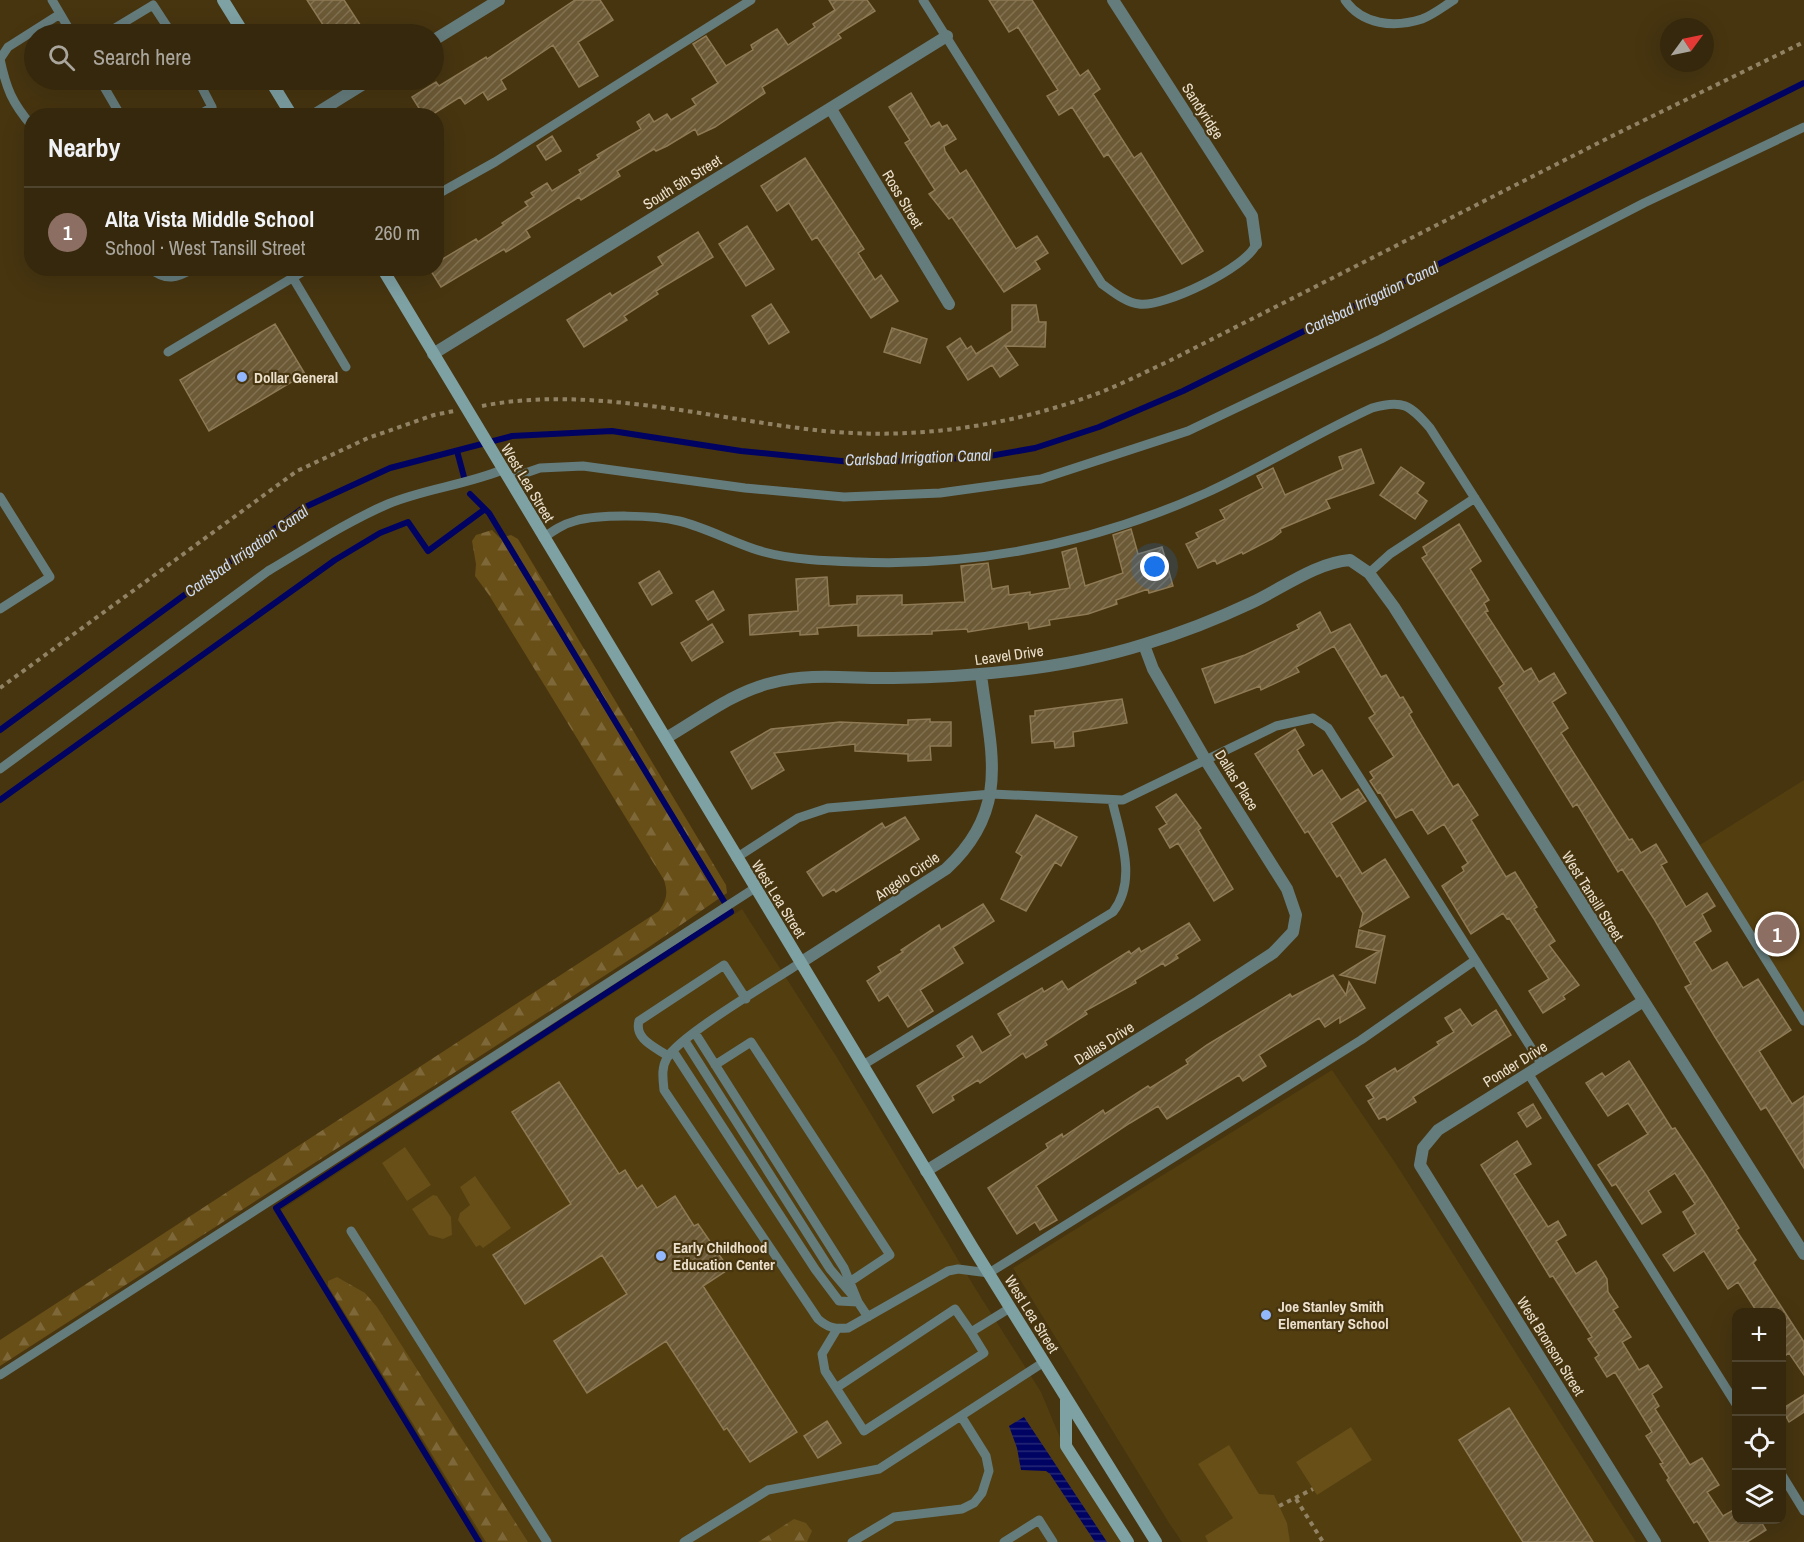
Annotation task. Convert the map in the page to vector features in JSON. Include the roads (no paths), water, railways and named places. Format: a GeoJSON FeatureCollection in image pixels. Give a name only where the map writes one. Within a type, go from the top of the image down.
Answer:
{"type":"FeatureCollection","features":[{"type":"Feature","properties":{"kind":"main road"},"geometry":{"type":"LineString","coordinates":[[228,2],[239,24]]}},
{"type":"Feature","properties":{"kind":"main road"},"geometry":{"type":"LineString","coordinates":[[276,90],[287,108]]}},
{"type":"Feature","properties":{"kind":"main road","name":"West Lea Street"},"geometry":{"type":"LineString","coordinates":[[387,276],[926,1171],[1156,1542]]}},
{"type":"Feature","properties":{"kind":"main road"},"geometry":{"type":"LineString","coordinates":[[1066,1399],[1066,1446],[1128,1542]]}},
{"type":"Feature","properties":{"kind":"street"},"geometry":{"type":"LineString","coordinates":[[444,34],[499,0]]}},
{"type":"Feature","properties":{"kind":"street","name":"Sandyridge"},"geometry":{"type":"LineString","coordinates":[[1113,0],[1252,216],[1256,244]]}},
{"type":"Feature","properties":{"kind":"street","name":"South 5th Street"},"geometry":{"type":"LineString","coordinates":[[433,354],[947,36]]}},
{"type":"Feature","properties":{"kind":"street"},"geometry":{"type":"LineString","coordinates":[[325,108],[354,90]]}},
{"type":"Feature","properties":{"kind":"street","name":"Ross Street"},"geometry":{"type":"LineString","coordinates":[[831,109],[949,304]]}},
{"type":"Feature","properties":{"kind":"street","name":"West Tansill Street"},"geometry":{"type":"LineString","coordinates":[[1350,560],[1370,573],[1394,607],[1642,1002],[1804,1254]]}},
{"type":"Feature","properties":{"kind":"street","name":"Leavel Drive"},"geometry":{"type":"LineString","coordinates":[[666,738],[746,692],[780,681],[836,675],[891,678],[981,675],[1077,660],[1144,645],[1250,604],[1332,561],[1350,560]]}},
{"type":"Feature","properties":{"kind":"street","name":"Dallas Place"},"geometry":{"type":"LineString","coordinates":[[1144,645],[1153,669],[1205,759],[1287,889],[1296,915],[1293,932]]}},
{"type":"Feature","properties":{"kind":"street","name":"Angelo Circle"},"geometry":{"type":"LineString","coordinates":[[800,963],[946,869],[961,856],[977,833],[992,794],[990,750],[981,675]]}},
{"type":"Feature","properties":{"kind":"street","name":"Dallas Drive"},"geometry":{"type":"LineString","coordinates":[[926,1171],[1198,1002],[1273,953],[1293,932]]}},
{"type":"Feature","properties":{"kind":"street","name":"Ponder Drive"},"geometry":{"type":"LineString","coordinates":[[1420,1165],[1423,1148],[1438,1130],[1642,1002]]}},
{"type":"Feature","properties":{"kind":"street","name":"West Bronson Street"},"geometry":{"type":"LineString","coordinates":[[1420,1165],[1655,1542]]}},
{"type":"Feature","properties":{"kind":"lane"},"geometry":{"type":"LineString","coordinates":[[52,0],[66,24]]}},
{"type":"Feature","properties":{"kind":"lane"},"geometry":{"type":"LineString","coordinates":[[444,191],[495,162],[751,0]]}},
{"type":"Feature","properties":{"kind":"lane"},"geometry":{"type":"LineString","coordinates":[[923,0],[1102,284],[1138,304],[1165,301],[1196,287],[1244,260],[1254,250],[1256,244]]}},
{"type":"Feature","properties":{"kind":"lane"},"geometry":{"type":"LineString","coordinates":[[1345,0],[1366,20],[1388,24],[1422,19],[1454,0]]}},
{"type":"Feature","properties":{"kind":"lane"},"geometry":{"type":"LineString","coordinates":[[121,24],[157,2],[167,24]]}},
{"type":"Feature","properties":{"kind":"lane"},"geometry":{"type":"LineString","coordinates":[[44,24],[60,14]]}},
{"type":"Feature","properties":{"kind":"lane"},"geometry":{"type":"LineString","coordinates":[[24,36],[8,46],[0,59],[3,91],[24,117]]}},
{"type":"Feature","properties":{"kind":"lane"},"geometry":{"type":"LineString","coordinates":[[105,90],[116,108]]}},
{"type":"Feature","properties":{"kind":"lane"},"geometry":{"type":"LineString","coordinates":[[203,90],[212,108]]}},
{"type":"Feature","properties":{"kind":"lane"},"geometry":{"type":"LineString","coordinates":[[0,770],[268,571],[351,522],[390,503],[505,474],[540,468],[583,466],[745,488],[844,496],[940,493],[1041,479],[1188,431],[1381,339],[1644,203],[1804,127]]}},
{"type":"Feature","properties":{"kind":"lane"},"geometry":{"type":"LineString","coordinates":[[161,276],[177,278],[180,276]]}},
{"type":"Feature","properties":{"kind":"lane"},"geometry":{"type":"LineString","coordinates":[[168,352],[296,276]]}},
{"type":"Feature","properties":{"kind":"lane"},"geometry":{"type":"LineString","coordinates":[[293,278],[346,367]]}},
{"type":"Feature","properties":{"kind":"lane"},"geometry":{"type":"LineString","coordinates":[[543,538],[559,527],[576,520],[647,517],[678,521],[766,553],[803,558],[897,563],[974,559],[1079,539],[1205,493],[1354,416],[1386,404],[1398,404],[1412,408],[1430,428],[1475,498],[1804,1021]]}},
{"type":"Feature","properties":{"kind":"lane"},"geometry":{"type":"LineString","coordinates":[[0,497],[50,577],[0,609]]}},
{"type":"Feature","properties":{"kind":"lane"},"geometry":{"type":"LineString","coordinates":[[1370,573],[1390,554],[1475,498]]}},
{"type":"Feature","properties":{"kind":"lane"},"geometry":{"type":"LineString","coordinates":[[0,518],[9,512]]}},
{"type":"Feature","properties":{"kind":"lane"},"geometry":{"type":"LineString","coordinates":[[736,858],[778,829],[813,811],[992,794],[1112,800],[1131,796],[1276,726],[1301,718],[1313,718],[1322,722],[1542,1065]]}},
{"type":"Feature","properties":{"kind":"lane"},"geometry":{"type":"LineString","coordinates":[[863,1065],[1113,912],[1125,890],[1126,866],[1112,800]]}},
{"type":"Feature","properties":{"kind":"lane"},"geometry":{"type":"LineString","coordinates":[[0,1375],[755,888]]}},
{"type":"Feature","properties":{"kind":"lane"},"geometry":{"type":"LineString","coordinates":[[800,963],[695,1033],[671,1053],[662,1073],[664,1090],[818,1319],[827,1327],[837,1329],[848,1328],[948,1271],[958,1269],[988,1273],[1361,1041],[1474,961]]}},
{"type":"Feature","properties":{"kind":"lane"},"geometry":{"type":"LineString","coordinates":[[746,999],[724,965],[639,1021],[639,1036],[671,1053],[815,1269],[839,1301],[858,1302]]}},
{"type":"Feature","properties":{"kind":"lane"},"geometry":{"type":"LineString","coordinates":[[695,1033],[850,1281],[858,1302]]}},
{"type":"Feature","properties":{"kind":"lane"},"geometry":{"type":"LineString","coordinates":[[685,1041],[830,1269],[868,1317]]}},
{"type":"Feature","properties":{"kind":"lane"},"geometry":{"type":"LineString","coordinates":[[715,1065],[751,1042],[890,1256],[850,1281]]}},
{"type":"Feature","properties":{"kind":"lane"},"geometry":{"type":"LineString","coordinates":[[1528,1073],[1732,1396]]}},
{"type":"Feature","properties":{"kind":"lane"},"geometry":{"type":"LineString","coordinates":[[351,1231],[547,1542]]}},
{"type":"Feature","properties":{"kind":"lane"},"geometry":{"type":"LineString","coordinates":[[971,1332],[1010,1308]]}},
{"type":"Feature","properties":{"kind":"lane"},"geometry":{"type":"LineString","coordinates":[[836,1388],[955,1309],[984,1353],[864,1431],[836,1388],[825,1371],[822,1354],[837,1329]]}},
{"type":"Feature","properties":{"kind":"lane"},"geometry":{"type":"LineString","coordinates":[[684,1542],[768,1490],[879,1469],[1044,1362]]}},
{"type":"Feature","properties":{"kind":"lane"},"geometry":{"type":"LineString","coordinates":[[852,1542],[894,1517],[962,1509],[974,1503],[987,1482],[989,1471],[986,1456],[961,1416]]}},
{"type":"Feature","properties":{"kind":"lane"},"geometry":{"type":"LineString","coordinates":[[1786,1482],[1804,1511]]}},
{"type":"Feature","properties":{"kind":"lane"},"geometry":{"type":"LineString","coordinates":[[1004,1542],[1039,1520],[1053,1542]]}},
{"type":"Feature","properties":{"kind":"waterway","name":"Carlsbad Irrigation Canal"},"geometry":{"type":"LineString","coordinates":[[0,730],[303,508],[390,468],[512,436],[612,431],[741,451],[861,463],[984,457],[1035,448],[1099,427],[1183,391],[1804,83]]}},
{"type":"Feature","properties":{"kind":"waterway"},"geometry":{"type":"LineString","coordinates":[[457,451],[464,477]]}},
{"type":"Feature","properties":{"kind":"waterway"},"geometry":{"type":"LineString","coordinates":[[470,494],[489,513],[725,903]]}},
{"type":"Feature","properties":{"kind":"waterway"},"geometry":{"type":"LineString","coordinates":[[0,800],[335,560],[380,533],[408,522],[428,551],[485,509]]}},
{"type":"Feature","properties":{"kind":"waterway"},"geometry":{"type":"LineString","coordinates":[[479,1542],[276,1208],[731,912],[729,909]]}},
{"type":"Feature","properties":{"kind":"place","name":"Dollar General"},"geometry":{"type":"Point","coordinates":[242,377]}},
{"type":"Feature","properties":{"kind":"place","name":"Alta Vista Middle School"},"geometry":{"type":"Point","coordinates":[1777,934]}},
{"type":"Feature","properties":{"kind":"place","name":"Early Childhood Education Center"},"geometry":{"type":"Point","coordinates":[661,1256]}},
{"type":"Feature","properties":{"kind":"place","name":"Joe Stanley Smith Elementary School"},"geometry":{"type":"Point","coordinates":[1266,1315]}}]}
